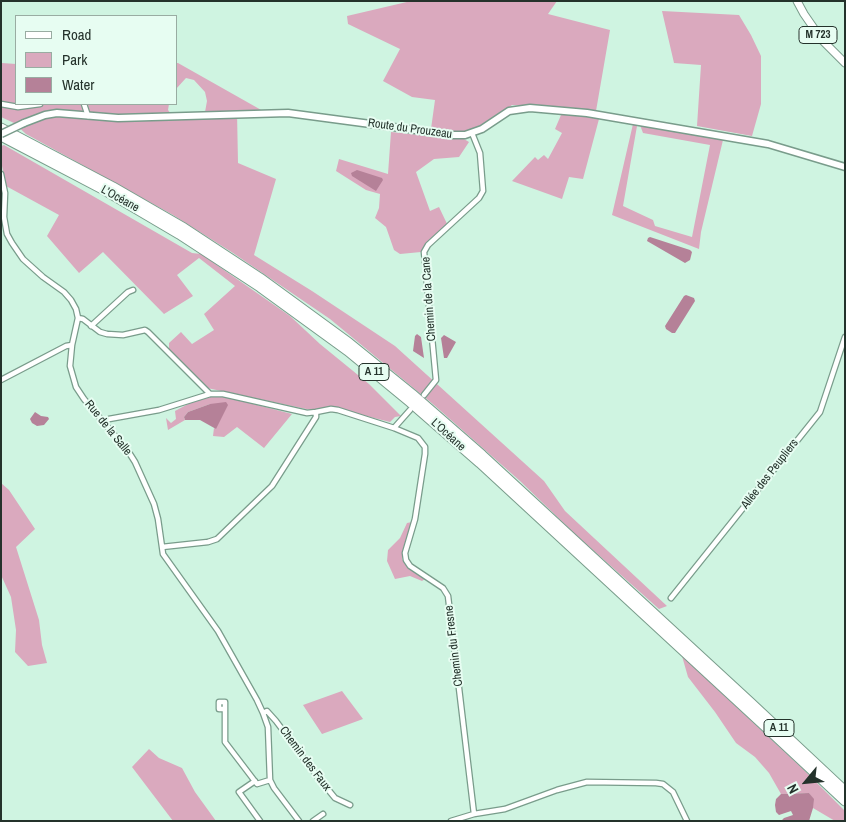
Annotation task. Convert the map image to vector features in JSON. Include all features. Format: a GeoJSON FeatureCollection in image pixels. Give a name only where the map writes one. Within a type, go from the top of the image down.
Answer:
{"type":"FeatureCollection","features":[{"type":"Feature","properties":{"kind":"highway","name":"L’Océane"},"geometry":{"type":"LineString","coordinates":[[1,128],[113,187],[184,228],[286,296],[361,352],[420,400],[482,455],[845,791]]}},
{"type":"Feature","properties":{"kind":"highway","name":"L’Océane"},"geometry":{"type":"LineString","coordinates":[[1,135],[106,191],[179,234],[260,286],[348,351],[480,463],[845,801]]}},
{"type":"Feature","properties":{"kind":"main road","name":"M 723"},"geometry":{"type":"LineString","coordinates":[[797,1],[822,40],[845,63]]}},
{"type":"Feature","properties":{"kind":"street"},"geometry":{"type":"LineString","coordinates":[[1,104],[18,107],[33,105]]}},
{"type":"Feature","properties":{"kind":"street"},"geometry":{"type":"LineString","coordinates":[[84,105],[88,116]]}},
{"type":"Feature","properties":{"kind":"street"},"geometry":{"type":"LineString","coordinates":[[472,134],[510,111],[530,108],[588,113],[768,144],[845,167]]}},
{"type":"Feature","properties":{"kind":"street","name":"Route du Prouzeau"},"geometry":{"type":"LineString","coordinates":[[1,135],[24,123],[45,115],[57,113],[141,118],[288,113],[453,135],[472,134]]}},
{"type":"Feature","properties":{"kind":"street","name":"Chemin de la Cane"},"geometry":{"type":"LineString","coordinates":[[424,396],[436,380],[424,252],[428,245],[479,198],[483,190],[480,153],[472,134]]}},
{"type":"Feature","properties":{"kind":"street"},"geometry":{"type":"LineString","coordinates":[[1,174],[5,193],[3,217],[7,234],[17,251],[32,268],[71,300],[78,318],[83,319],[100,332],[114,336],[145,330],[210,394],[159,410],[109,419],[104,422]]}},
{"type":"Feature","properties":{"kind":"street"},"geometry":{"type":"LineString","coordinates":[[91,326],[128,292],[133,290]]}},
{"type":"Feature","properties":{"kind":"street","name":"Rue de la Salle"},"geometry":{"type":"LineString","coordinates":[[78,318],[72,344],[70,366],[74,383],[84,399],[135,462],[154,504],[163,554],[218,631],[263,713],[268,727],[270,780]]}},
{"type":"Feature","properties":{"kind":"street","name":"Allée des Peupliers"},"geometry":{"type":"LineString","coordinates":[[671,598],[820,412],[845,337]]}},
{"type":"Feature","properties":{"kind":"street"},"geometry":{"type":"LineString","coordinates":[[1,380],[72,344]]}},
{"type":"Feature","properties":{"kind":"street","name":"Chemin du Fresne"},"geometry":{"type":"LineString","coordinates":[[210,394],[223,394],[307,413],[331,409],[338,410],[394,428],[418,438],[425,447],[414,519],[405,553],[406,560],[410,566],[443,588],[448,596],[474,814]]}},
{"type":"Feature","properties":{"kind":"street"},"geometry":{"type":"LineString","coordinates":[[394,428],[410,410]]}},
{"type":"Feature","properties":{"kind":"street"},"geometry":{"type":"LineString","coordinates":[[162,547],[208,542],[217,538],[272,486],[316,417],[316,412]]}},
{"type":"Feature","properties":{"kind":"street"},"geometry":{"type":"LineString","coordinates":[[225,709],[225,742],[257,784],[270,780],[299,821]]}},
{"type":"Feature","properties":{"kind":"street","name":"Chemin des Faux"},"geometry":{"type":"LineString","coordinates":[[263,713],[267,711],[276,721],[335,798],[350,805]]}},
{"type":"Feature","properties":{"kind":"street"},"geometry":{"type":"LineString","coordinates":[[254,781],[239,792],[260,821]]}},
{"type":"Feature","properties":{"kind":"street"},"geometry":{"type":"LineString","coordinates":[[451,821],[474,814],[505,809],[557,790],[587,782],[656,783],[668,787],[673,792],[687,821]]}},
{"type":"Feature","properties":{"kind":"street"},"geometry":{"type":"LineString","coordinates":[[313,821],[323,814]]}},
{"type":"Feature","properties":{"kind":"green space"},"geometry":{"type":"Polygon","coordinates":[[[411,1],[557,1],[548,14],[610,30],[596,111],[599,119],[583,179],[569,177],[562,199],[512,181],[535,157],[538,160],[544,155],[548,159],[562,133],[555,129],[564,108],[512,105],[486,124],[473,130],[459,133],[431,129],[435,100],[412,97],[383,81],[400,49],[348,24],[347,16],[411,1]]]}},
{"type":"Feature","properties":{"kind":"green space"},"geometry":{"type":"Polygon","coordinates":[[[662,11],[739,15],[761,56],[761,104],[752,136],[697,126],[701,65],[674,63],[662,11]]]}},
{"type":"Feature","properties":{"kind":"green space"},"geometry":{"type":"Polygon","coordinates":[[[2,63],[15,64],[15,105],[169,105],[168,110],[171,114],[205,112],[207,101],[205,92],[194,80],[186,78],[178,87],[178,63],[263,111],[237,112],[238,163],[276,179],[254,255],[395,346],[544,481],[565,511],[667,606],[659,609],[434,405],[330,319],[173,215],[26,134],[14,123],[1,117],[2,63]]]}},
{"type":"Feature","properties":{"kind":"green space"},"geometry":{"type":"Polygon","coordinates":[[[633,124],[637,126],[623,206],[653,220],[655,226],[692,237],[710,145],[643,133],[640,125],[723,140],[701,232],[699,249],[612,215],[633,124]]]}},
{"type":"Feature","properties":{"kind":"green space"},"geometry":{"type":"Polygon","coordinates":[[[391,132],[464,139],[469,142],[459,157],[434,159],[416,172],[430,211],[439,207],[449,228],[421,252],[400,254],[394,250],[386,227],[375,218],[379,208],[380,194],[366,190],[336,171],[339,159],[388,174],[391,132]]]}},
{"type":"Feature","properties":{"kind":"green space"},"geometry":{"type":"Polygon","coordinates":[[[4,145],[192,253],[201,254],[290,316],[320,344],[369,384],[401,416],[395,417],[390,422],[330,407],[311,410],[207,388],[169,350],[169,343],[181,332],[192,344],[214,330],[204,314],[235,286],[199,258],[177,275],[193,296],[164,314],[103,252],[79,273],[47,236],[59,215],[6,186],[1,161],[1,146],[4,145]]]}},
{"type":"Feature","properties":{"kind":"green space"},"geometry":{"type":"Polygon","coordinates":[[[214,396],[226,397],[292,414],[264,448],[237,427],[224,437],[213,436],[214,428],[216,429],[210,404],[188,412],[184,417],[185,420],[168,430],[166,418],[171,423],[176,419],[175,411],[190,403],[214,396]]]}},
{"type":"Feature","properties":{"kind":"green space"},"geometry":{"type":"Polygon","coordinates":[[[1,483],[9,490],[35,529],[16,547],[39,620],[42,645],[47,663],[28,666],[15,652],[16,630],[11,597],[1,575],[1,483]]]}},
{"type":"Feature","properties":{"kind":"green space"},"geometry":{"type":"Polygon","coordinates":[[[412,522],[403,549],[402,559],[407,566],[425,579],[422,581],[410,576],[395,579],[387,561],[388,550],[400,538],[407,523],[412,522]]]}},
{"type":"Feature","properties":{"kind":"green space"},"geometry":{"type":"Polygon","coordinates":[[[682,656],[845,811],[845,821],[835,821],[813,808],[813,799],[809,793],[781,794],[769,773],[755,757],[736,743],[688,677],[682,656]]]}},
{"type":"Feature","properties":{"kind":"green space"},"geometry":{"type":"Polygon","coordinates":[[[342,691],[363,719],[322,734],[303,705],[342,691]]]}},
{"type":"Feature","properties":{"kind":"green space"},"geometry":{"type":"Polygon","coordinates":[[[149,749],[159,758],[182,768],[195,792],[216,821],[173,821],[132,767],[149,749]]]}},
{"type":"Feature","properties":{"kind":"water"},"geometry":{"type":"Polygon","coordinates":[[[357,170],[382,178],[383,180],[376,191],[352,176],[351,173],[357,170]]]}},
{"type":"Feature","properties":{"kind":"water"},"geometry":{"type":"Polygon","coordinates":[[[650,237],[690,250],[692,252],[690,260],[685,263],[647,241],[650,237]]]}},
{"type":"Feature","properties":{"kind":"water"},"geometry":{"type":"Polygon","coordinates":[[[686,295],[694,298],[695,301],[675,333],[672,333],[665,326],[686,295]]]}},
{"type":"Feature","properties":{"kind":"water"},"geometry":{"type":"Polygon","coordinates":[[[417,334],[421,337],[424,358],[413,351],[417,334]]]}},
{"type":"Feature","properties":{"kind":"water"},"geometry":{"type":"Polygon","coordinates":[[[444,335],[456,342],[447,358],[444,358],[441,338],[444,335]]]}},
{"type":"Feature","properties":{"kind":"water"},"geometry":{"type":"Polygon","coordinates":[[[226,402],[228,405],[216,429],[200,420],[185,420],[184,417],[188,412],[210,404],[226,402]]]}},
{"type":"Feature","properties":{"kind":"water"},"geometry":{"type":"Polygon","coordinates":[[[35,412],[41,416],[48,417],[49,419],[44,425],[37,426],[32,423],[30,419],[35,412]]]}},
{"type":"Feature","properties":{"kind":"water"},"geometry":{"type":"Polygon","coordinates":[[[809,793],[814,799],[809,821],[781,821],[793,815],[791,811],[779,815],[776,812],[776,799],[781,794],[809,793]]]}}]}
